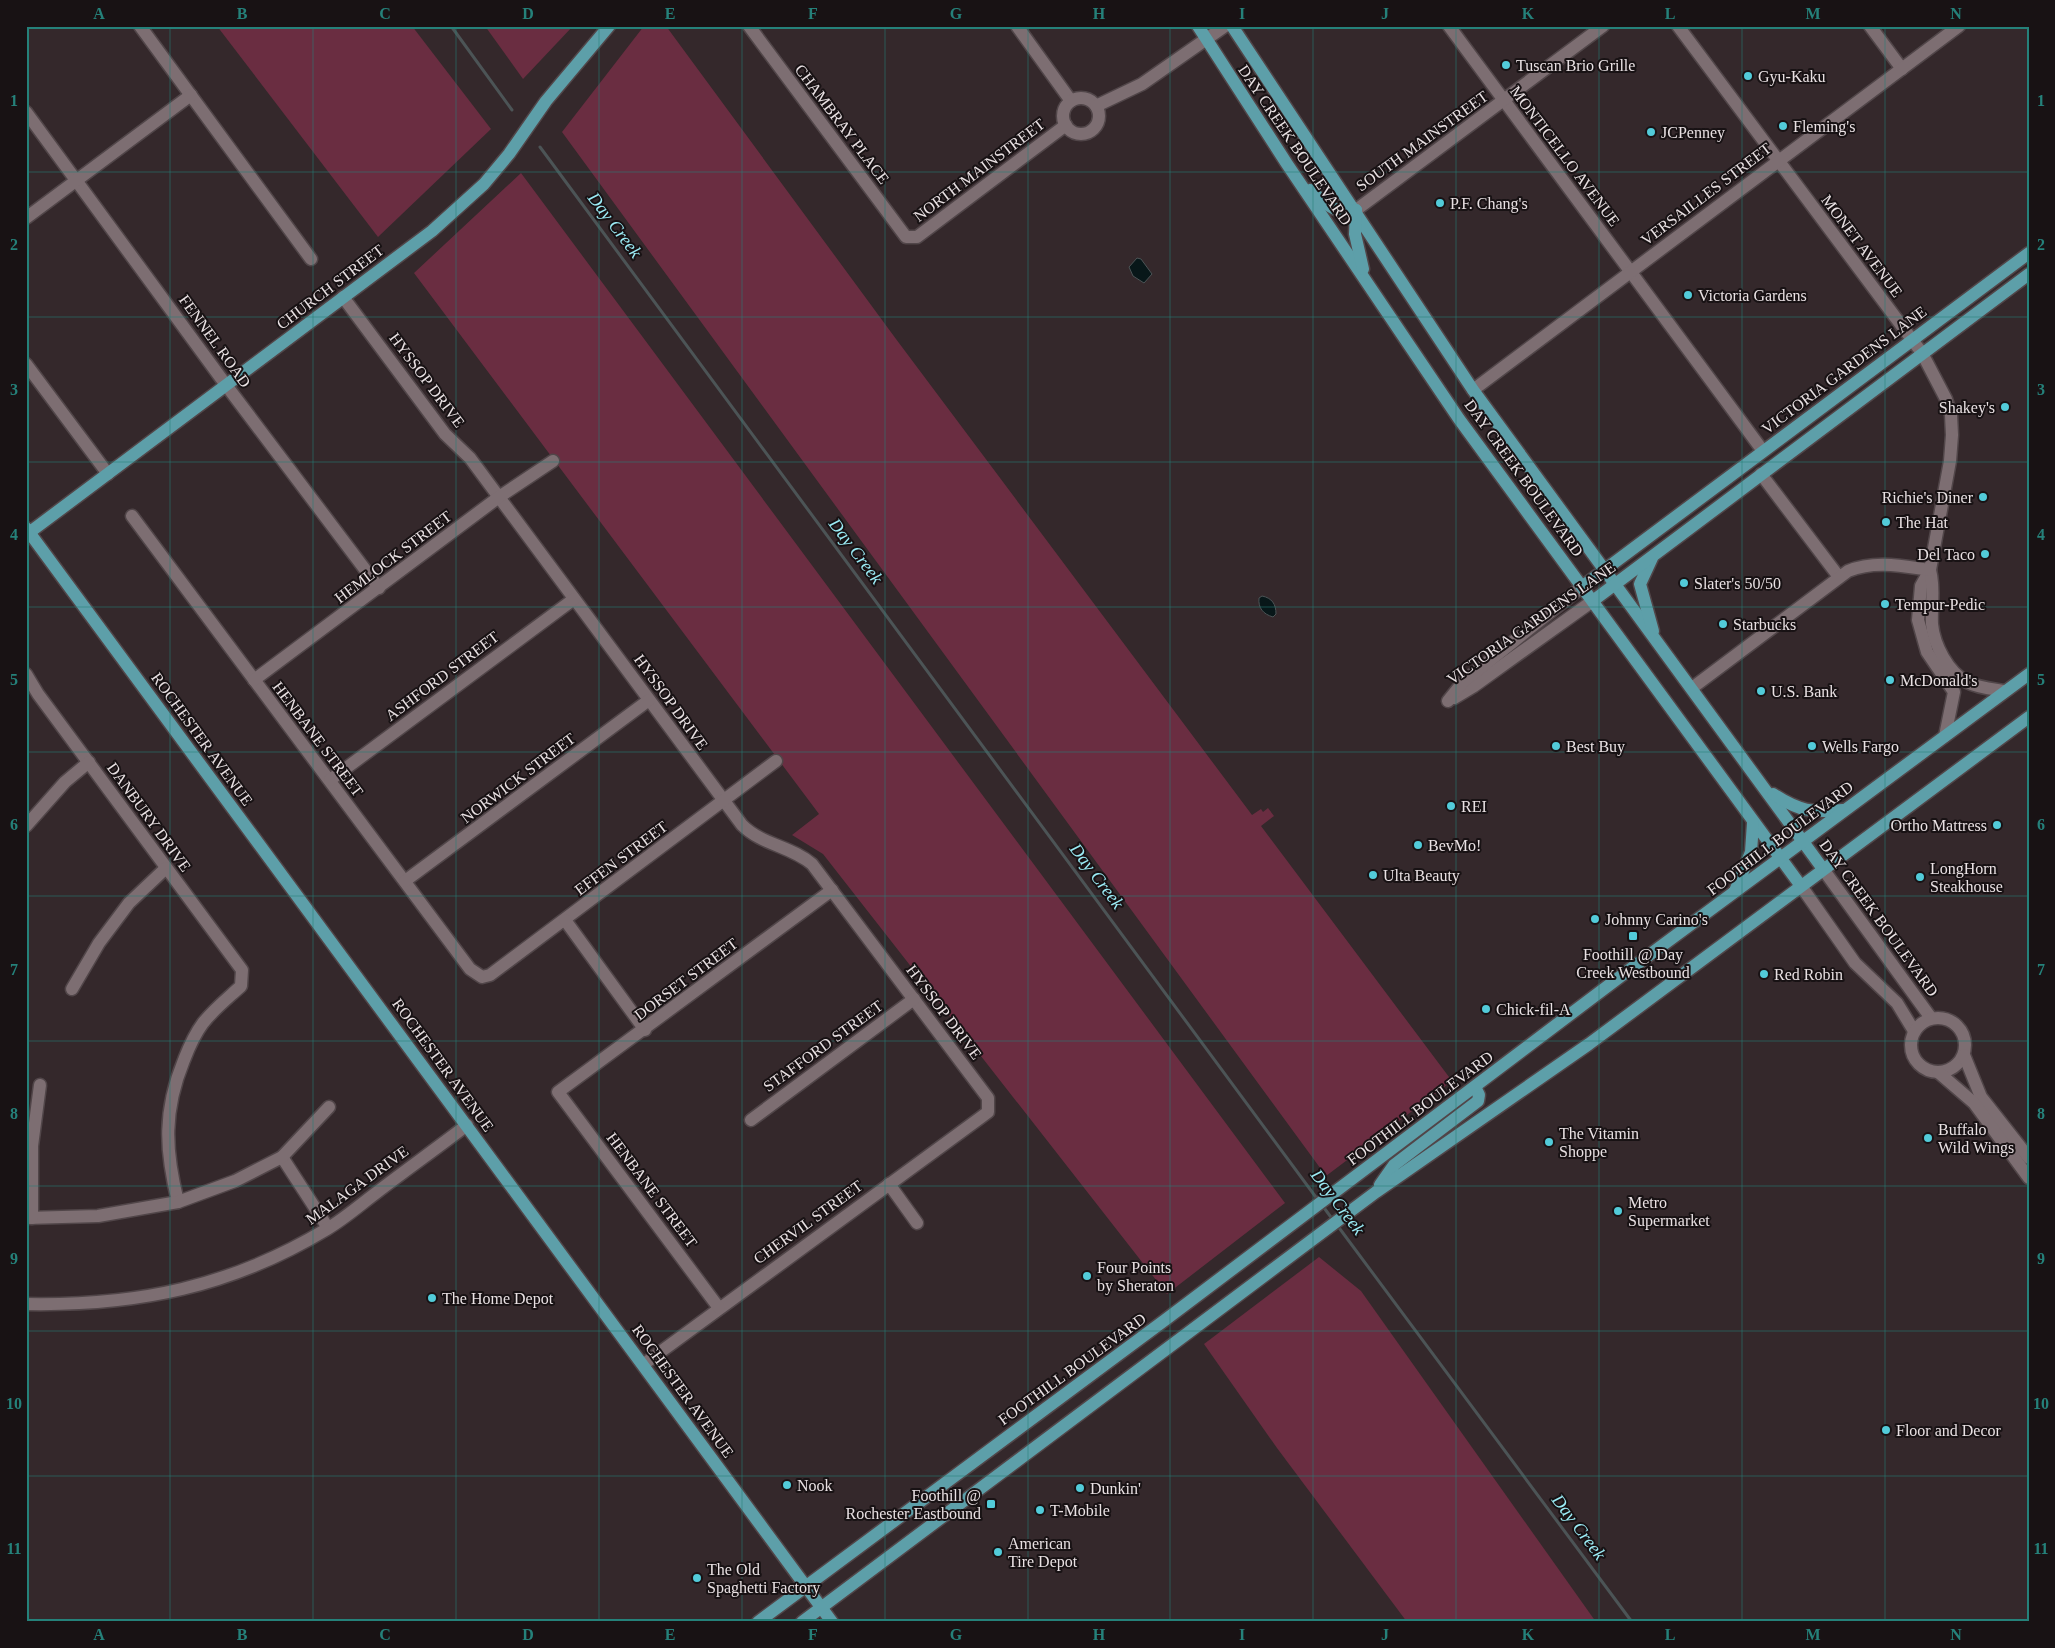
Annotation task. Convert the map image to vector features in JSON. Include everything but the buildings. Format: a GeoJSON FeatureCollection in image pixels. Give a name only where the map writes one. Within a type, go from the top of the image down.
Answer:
{"type":"FeatureCollection","features":[{"type":"Feature","properties":{"kind":"main road","name":"CHURCH STREET"},"geometry":{"type":"LineString","coordinates":[[27,532],[108,474],[432,231],[484,184],[509,154],[546,101],[609,26]]}},
{"type":"Feature","properties":{"kind":"main road","name":"DAY CREEK BOULEVARD"},"geometry":{"type":"LineString","coordinates":[[1198,26],[1299,181],[1459,419],[1594,600],[1753,823],[1801,886]]}},
{"type":"Feature","properties":{"kind":"main road","name":"DAY CREEK BOULEVARD"},"geometry":{"type":"LineString","coordinates":[[1232,26],[1356,210],[1374,242],[1473,390],[1823,870]]}},
{"type":"Feature","properties":{"kind":"main road"},"geometry":{"type":"LineString","coordinates":[[1299,181],[1334,210],[1344,212],[1356,210],[1355,234],[1358,255],[1368,282]]}},
{"type":"Feature","properties":{"kind":"main road","name":"VICTORIA GARDENS LANE"},"geometry":{"type":"LineString","coordinates":[[1583,586],[2029,253]]}},
{"type":"Feature","properties":{"kind":"main road","name":"VICTORIA GARDENS LANE"},"geometry":{"type":"LineString","coordinates":[[1594,600],[2029,274]]}},
{"type":"Feature","properties":{"kind":"main road","name":"ROCHESTER AVENUE"},"geometry":{"type":"LineString","coordinates":[[27,532],[644,1364],[832,1622]]}},
{"type":"Feature","properties":{"kind":"main road"},"geometry":{"type":"LineString","coordinates":[[1653,555],[1640,584],[1655,638]]}},
{"type":"Feature","properties":{"kind":"main road","name":"FOOTHILL BOULEVARD"},"geometry":{"type":"LineString","coordinates":[[758,1622],[1327,1200],[1735,891],[2029,674]]}},
{"type":"Feature","properties":{"kind":"main road"},"geometry":{"type":"LineString","coordinates":[[802,1622],[1376,1192],[1589,1044],[2029,717]]}},
{"type":"Feature","properties":{"kind":"main road"},"geometry":{"type":"LineString","coordinates":[[1766,790],[1795,808],[1823,812],[1845,810]]}},
{"type":"Feature","properties":{"kind":"main road"},"geometry":{"type":"LineString","coordinates":[[1735,891],[1751,852],[1753,823]]}},
{"type":"Feature","properties":{"kind":"main road"},"geometry":{"type":"LineString","coordinates":[[1376,1192],[1394,1165],[1478,1101],[1479,1095],[1476,1086]]}},
{"type":"Feature","properties":{"kind":"street"},"geometry":{"type":"LineString","coordinates":[[140,26],[311,259]]}},
{"type":"Feature","properties":{"kind":"street","name":"CHAMBRAY PLACE"},"geometry":{"type":"LineString","coordinates":[[749,26],[906,236],[911,238]]}},
{"type":"Feature","properties":{"kind":"street"},"geometry":{"type":"LineString","coordinates":[[1017,26],[1071,101]]}},
{"type":"Feature","properties":{"kind":"street"},"geometry":{"type":"LineString","coordinates":[[1096,106],[1142,84],[1225,26]]}},
{"type":"Feature","properties":{"kind":"street","name":"MONTICELLO AVENUE"},"geometry":{"type":"LineString","coordinates":[[1449,26],[1763,450]]}},
{"type":"Feature","properties":{"kind":"street","name":"SOUTH MAINSTREET"},"geometry":{"type":"LineString","coordinates":[[1356,210],[1603,26]]}},
{"type":"Feature","properties":{"kind":"street","name":"MONET AVENUE"},"geometry":{"type":"LineString","coordinates":[[1678,26],[1912,339],[1922,353],[1946,399],[1951,415],[1952,436],[1944,500],[1930,570],[1921,586],[1918,620],[1927,652],[1954,692],[1945,736]]}},
{"type":"Feature","properties":{"kind":"street"},"geometry":{"type":"LineString","coordinates":[[1870,26],[1902,69]]}},
{"type":"Feature","properties":{"kind":"street","name":"VERSAILLES STREET"},"geometry":{"type":"LineString","coordinates":[[1473,390],[1959,26]]}},
{"type":"Feature","properties":{"kind":"street"},"geometry":{"type":"LineString","coordinates":[[26,218],[191,95]]}},
{"type":"Feature","properties":{"kind":"street"},"geometry":{"type":"LineString","coordinates":[[1083,98],[1096,106],[1098,121],[1091,130],[1086,133],[1075,132],[1066,125],[1063,114],[1071,101],[1083,98]]}},
{"type":"Feature","properties":{"kind":"street","name":"FENNEL ROAD"},"geometry":{"type":"LineString","coordinates":[[26,112],[226,385],[379,588]]}},
{"type":"Feature","properties":{"kind":"street","name":"NORTH MAINSTREET"},"geometry":{"type":"LineString","coordinates":[[911,238],[923,232],[1066,125]]}},
{"type":"Feature","properties":{"kind":"street","name":"HYSSOP DRIVE"},"geometry":{"type":"LineString","coordinates":[[343,296],[445,434],[463,449],[742,825],[756,838],[804,857],[812,864],[983,1092],[989,1105]]}},
{"type":"Feature","properties":{"kind":"street"},"geometry":{"type":"LineString","coordinates":[[26,364],[108,474]]}},
{"type":"Feature","properties":{"kind":"street","name":"HEMLOCK STREET"},"geometry":{"type":"LineString","coordinates":[[254,680],[499,497],[553,461]]}},
{"type":"Feature","properties":{"kind":"street"},"geometry":{"type":"LineString","coordinates":[[1761,474],[1839,577]]}},
{"type":"Feature","properties":{"kind":"street","name":"HENBANE STREET"},"geometry":{"type":"LineString","coordinates":[[132,516],[470,969],[482,977]]}},
{"type":"Feature","properties":{"kind":"street"},"geometry":{"type":"LineString","coordinates":[[1692,688],[1839,577],[1864,564],[1882,564],[1930,570]]}},
{"type":"Feature","properties":{"kind":"street","name":"MONET AVENUE"},"geometry":{"type":"LineString","coordinates":[[1930,570],[1934,586],[1932,625],[1943,657],[1966,682],[2005,691]]}},
{"type":"Feature","properties":{"kind":"street","name":"VICTORIA GARDENS LANE"},"geometry":{"type":"LineString","coordinates":[[1583,586],[1464,681],[1448,701],[1474,686],[1594,600]]}},
{"type":"Feature","properties":{"kind":"street","name":"ASHFORD STREET"},"geometry":{"type":"LineString","coordinates":[[330,780],[574,599]]}},
{"type":"Feature","properties":{"kind":"street","name":"DANBURY DRIVE"},"geometry":{"type":"LineString","coordinates":[[26,674],[166,868],[237,960],[242,970],[243,979],[241,986],[216,1008],[202,1024],[192,1041],[174,1084],[167,1127],[169,1168],[178,1202]]}},
{"type":"Feature","properties":{"kind":"street","name":"NORWICK STREET"},"geometry":{"type":"LineString","coordinates":[[405,882],[649,700]]}},
{"type":"Feature","properties":{"kind":"street","name":"EFFEN STREET"},"geometry":{"type":"LineString","coordinates":[[482,977],[490,975],[565,920],[776,761]]}},
{"type":"Feature","properties":{"kind":"street"},"geometry":{"type":"LineString","coordinates":[[26,826],[65,782],[89,762]]}},
{"type":"Feature","properties":{"kind":"street"},"geometry":{"type":"LineString","coordinates":[[72,989],[99,943],[129,903],[166,868]]}},
{"type":"Feature","properties":{"kind":"street","name":"DAY CREEK BOULEVARD"},"geometry":{"type":"LineString","coordinates":[[1823,870],[1931,1018]]}},
{"type":"Feature","properties":{"kind":"street","name":"DAY CREEK BOULEVARD"},"geometry":{"type":"LineString","coordinates":[[1801,886],[1855,963],[1897,1003],[1914,1031]]}},
{"type":"Feature","properties":{"kind":"street","name":"DORSET STREET"},"geometry":{"type":"LineString","coordinates":[[558,1092],[645,1030],[832,890]]}},
{"type":"Feature","properties":{"kind":"street"},"geometry":{"type":"LineString","coordinates":[[565,920],[645,1030]]}},
{"type":"Feature","properties":{"kind":"street","name":"STAFFORD STREET"},"geometry":{"type":"LineString","coordinates":[[751,1120],[914,999]]}},
{"type":"Feature","properties":{"kind":"street"},"geometry":{"type":"LineString","coordinates":[[1964,1055],[1954,1067],[1938,1072],[1926,1070],[1914,1060],[1910,1045],[1914,1031],[1919,1025],[1931,1018],[1941,1018],[1957,1025],[1965,1041],[1964,1055],[1982,1097],[2029,1158]]}},
{"type":"Feature","properties":{"kind":"street"},"geometry":{"type":"LineString","coordinates":[[1938,1072],[1974,1103],[2029,1178]]}},
{"type":"Feature","properties":{"kind":"street"},"geometry":{"type":"LineString","coordinates":[[40,1085],[32,1146],[29,1218],[98,1216],[178,1202],[235,1181],[282,1157],[330,1107]]}},
{"type":"Feature","properties":{"kind":"street","name":"HENBANE STREET"},"geometry":{"type":"LineString","coordinates":[[558,1092],[719,1308]]}},
{"type":"Feature","properties":{"kind":"street","name":"CHERVIL STREET"},"geometry":{"type":"LineString","coordinates":[[644,1364],[988,1112],[989,1105]]}},
{"type":"Feature","properties":{"kind":"street","name":"MALAGA DRIVE"},"geometry":{"type":"LineString","coordinates":[[26,1304],[76,1305],[162,1294],[224,1278],[282,1254],[328,1228],[467,1125]]}},
{"type":"Feature","properties":{"kind":"street"},"geometry":{"type":"LineString","coordinates":[[282,1157],[328,1228]]}},
{"type":"Feature","properties":{"kind":"street"},"geometry":{"type":"LineString","coordinates":[[889,1184],[917,1223]]}},
{"type":"Feature","properties":{"kind":"shaded area"},"geometry":{"type":"Polygon","coordinates":[[[217,26],[412,26],[491,129],[378,237],[217,26]]]}},
{"type":"Feature","properties":{"kind":"shaded area"},"geometry":{"type":"Polygon","coordinates":[[[485,26],[573,26],[523,79],[485,26]]]}},
{"type":"Feature","properties":{"kind":"shaded area"},"geometry":{"type":"Polygon","coordinates":[[[644,26],[666,26],[896,339],[1252,815],[1261,809],[1263,812],[1268,808],[1274,816],[1261,826],[1452,1081],[1326,1176],[562,132],[644,26]]]}},
{"type":"Feature","properties":{"kind":"shaded area"},"geometry":{"type":"Polygon","coordinates":[[[521,173],[1285,1203],[1167,1294],[823,854],[792,835],[819,814],[414,273],[521,173]]]}},
{"type":"Feature","properties":{"kind":"shaded area"},"geometry":{"type":"Polygon","coordinates":[[[1137,258],[1141,259],[1152,274],[1144,283],[1133,276],[1129,267],[1137,258]]]}},
{"type":"Feature","properties":{"kind":"shaded area"},"geometry":{"type":"Polygon","coordinates":[[[1262,596],[1271,600],[1274,604],[1276,614],[1273,617],[1266,614],[1260,608],[1259,598],[1262,596]]]}},
{"type":"Feature","properties":{"kind":"shaded area"},"geometry":{"type":"Polygon","coordinates":[[[1319,1257],[1361,1291],[1596,1622],[1407,1622],[1277,1448],[1204,1344],[1319,1257]]]}},
{"type":"Feature","properties":{"kind":"waterway","name":"Day Creek"},"geometry":{"type":"LineString","coordinates":[[451,26],[512,110]]}},
{"type":"Feature","properties":{"kind":"waterway","name":"Day Creek"},"geometry":{"type":"LineString","coordinates":[[540,147],[1318,1200]]}},
{"type":"Feature","properties":{"kind":"waterway","name":"Day Creek"},"geometry":{"type":"LineString","coordinates":[[1322,1205],[1333,1220]]}},
{"type":"Feature","properties":{"kind":"waterway","name":"Day Creek"},"geometry":{"type":"LineString","coordinates":[[1337,1225],[1632,1622]]}},
{"type":"Feature","properties":{"kind":"place","name":"Tuscan Brio Grille"},"geometry":{"type":"Point","coordinates":[1506,65]}},
{"type":"Feature","properties":{"kind":"place","name":"Gyu-Kaku"},"geometry":{"type":"Point","coordinates":[1748,76]}},
{"type":"Feature","properties":{"kind":"place","name":"Fleming's"},"geometry":{"type":"Point","coordinates":[1783,126]}},
{"type":"Feature","properties":{"kind":"place","name":"JCPenney"},"geometry":{"type":"Point","coordinates":[1651,132]}},
{"type":"Feature","properties":{"kind":"place","name":"P.F. Chang's"},"geometry":{"type":"Point","coordinates":[1440,203]}},
{"type":"Feature","properties":{"kind":"place","name":"Victoria Gardens"},"geometry":{"type":"Point","coordinates":[1688,295]}},
{"type":"Feature","properties":{"kind":"place","name":"Shakey's"},"geometry":{"type":"Point","coordinates":[2005,407]}},
{"type":"Feature","properties":{"kind":"place","name":"Richie's Diner"},"geometry":{"type":"Point","coordinates":[1983,497]}},
{"type":"Feature","properties":{"kind":"place","name":"The Hat"},"geometry":{"type":"Point","coordinates":[1886,522]}},
{"type":"Feature","properties":{"kind":"place","name":"Del Taco"},"geometry":{"type":"Point","coordinates":[1985,554]}},
{"type":"Feature","properties":{"kind":"place","name":"Slater's 50/50"},"geometry":{"type":"Point","coordinates":[1684,583]}},
{"type":"Feature","properties":{"kind":"place","name":"Tempur-Pedic"},"geometry":{"type":"Point","coordinates":[1885,604]}},
{"type":"Feature","properties":{"kind":"place","name":"Starbucks"},"geometry":{"type":"Point","coordinates":[1723,624]}},
{"type":"Feature","properties":{"kind":"place","name":"McDonald's"},"geometry":{"type":"Point","coordinates":[1890,680]}},
{"type":"Feature","properties":{"kind":"place","name":"U.S. Bank"},"geometry":{"type":"Point","coordinates":[1761,691]}},
{"type":"Feature","properties":{"kind":"place","name":"Best Buy"},"geometry":{"type":"Point","coordinates":[1556,746]}},
{"type":"Feature","properties":{"kind":"place","name":"Wells Fargo"},"geometry":{"type":"Point","coordinates":[1812,746]}},
{"type":"Feature","properties":{"kind":"place","name":"REI"},"geometry":{"type":"Point","coordinates":[1451,806]}},
{"type":"Feature","properties":{"kind":"place","name":"Ortho Mattress"},"geometry":{"type":"Point","coordinates":[1997,825]}},
{"type":"Feature","properties":{"kind":"place","name":"BevMo!"},"geometry":{"type":"Point","coordinates":[1418,845]}},
{"type":"Feature","properties":{"kind":"place","name":"Ulta Beauty"},"geometry":{"type":"Point","coordinates":[1373,875]}},
{"type":"Feature","properties":{"kind":"place","name":"LongHorn Steakhouse"},"geometry":{"type":"Point","coordinates":[1920,877]}},
{"type":"Feature","properties":{"kind":"place","name":"Johnny Carino's"},"geometry":{"type":"Point","coordinates":[1595,919]}},
{"type":"Feature","properties":{"kind":"place","name":"Foothill @ Day Creek Westbound"},"geometry":{"type":"Point","coordinates":[1633,936]}},
{"type":"Feature","properties":{"kind":"place","name":"Red Robin"},"geometry":{"type":"Point","coordinates":[1764,974]}},
{"type":"Feature","properties":{"kind":"place","name":"Chick-fil-A"},"geometry":{"type":"Point","coordinates":[1486,1009]}},
{"type":"Feature","properties":{"kind":"place","name":"Buffalo Wild Wings"},"geometry":{"type":"Point","coordinates":[1928,1138]}},
{"type":"Feature","properties":{"kind":"place","name":"The Vitamin Shoppe"},"geometry":{"type":"Point","coordinates":[1549,1142]}},
{"type":"Feature","properties":{"kind":"place","name":"Metro Supermarket"},"geometry":{"type":"Point","coordinates":[1618,1211]}},
{"type":"Feature","properties":{"kind":"place","name":"Four Points by Sheraton"},"geometry":{"type":"Point","coordinates":[1087,1276]}},
{"type":"Feature","properties":{"kind":"place","name":"The Home Depot"},"geometry":{"type":"Point","coordinates":[432,1298]}},
{"type":"Feature","properties":{"kind":"place","name":"Floor and Decor"},"geometry":{"type":"Point","coordinates":[1886,1430]}},
{"type":"Feature","properties":{"kind":"place","name":"Nook"},"geometry":{"type":"Point","coordinates":[787,1485]}},
{"type":"Feature","properties":{"kind":"place","name":"Dunkin'"},"geometry":{"type":"Point","coordinates":[1080,1488]}},
{"type":"Feature","properties":{"kind":"place","name":"Foothill @ Rochester Eastbound"},"geometry":{"type":"Point","coordinates":[991,1504]}},
{"type":"Feature","properties":{"kind":"place","name":"T-Mobile"},"geometry":{"type":"Point","coordinates":[1040,1510]}},
{"type":"Feature","properties":{"kind":"place","name":"American Tire Depot"},"geometry":{"type":"Point","coordinates":[998,1552]}},
{"type":"Feature","properties":{"kind":"place","name":"The Old Spaghetti Factory"},"geometry":{"type":"Point","coordinates":[697,1578]}}]}
